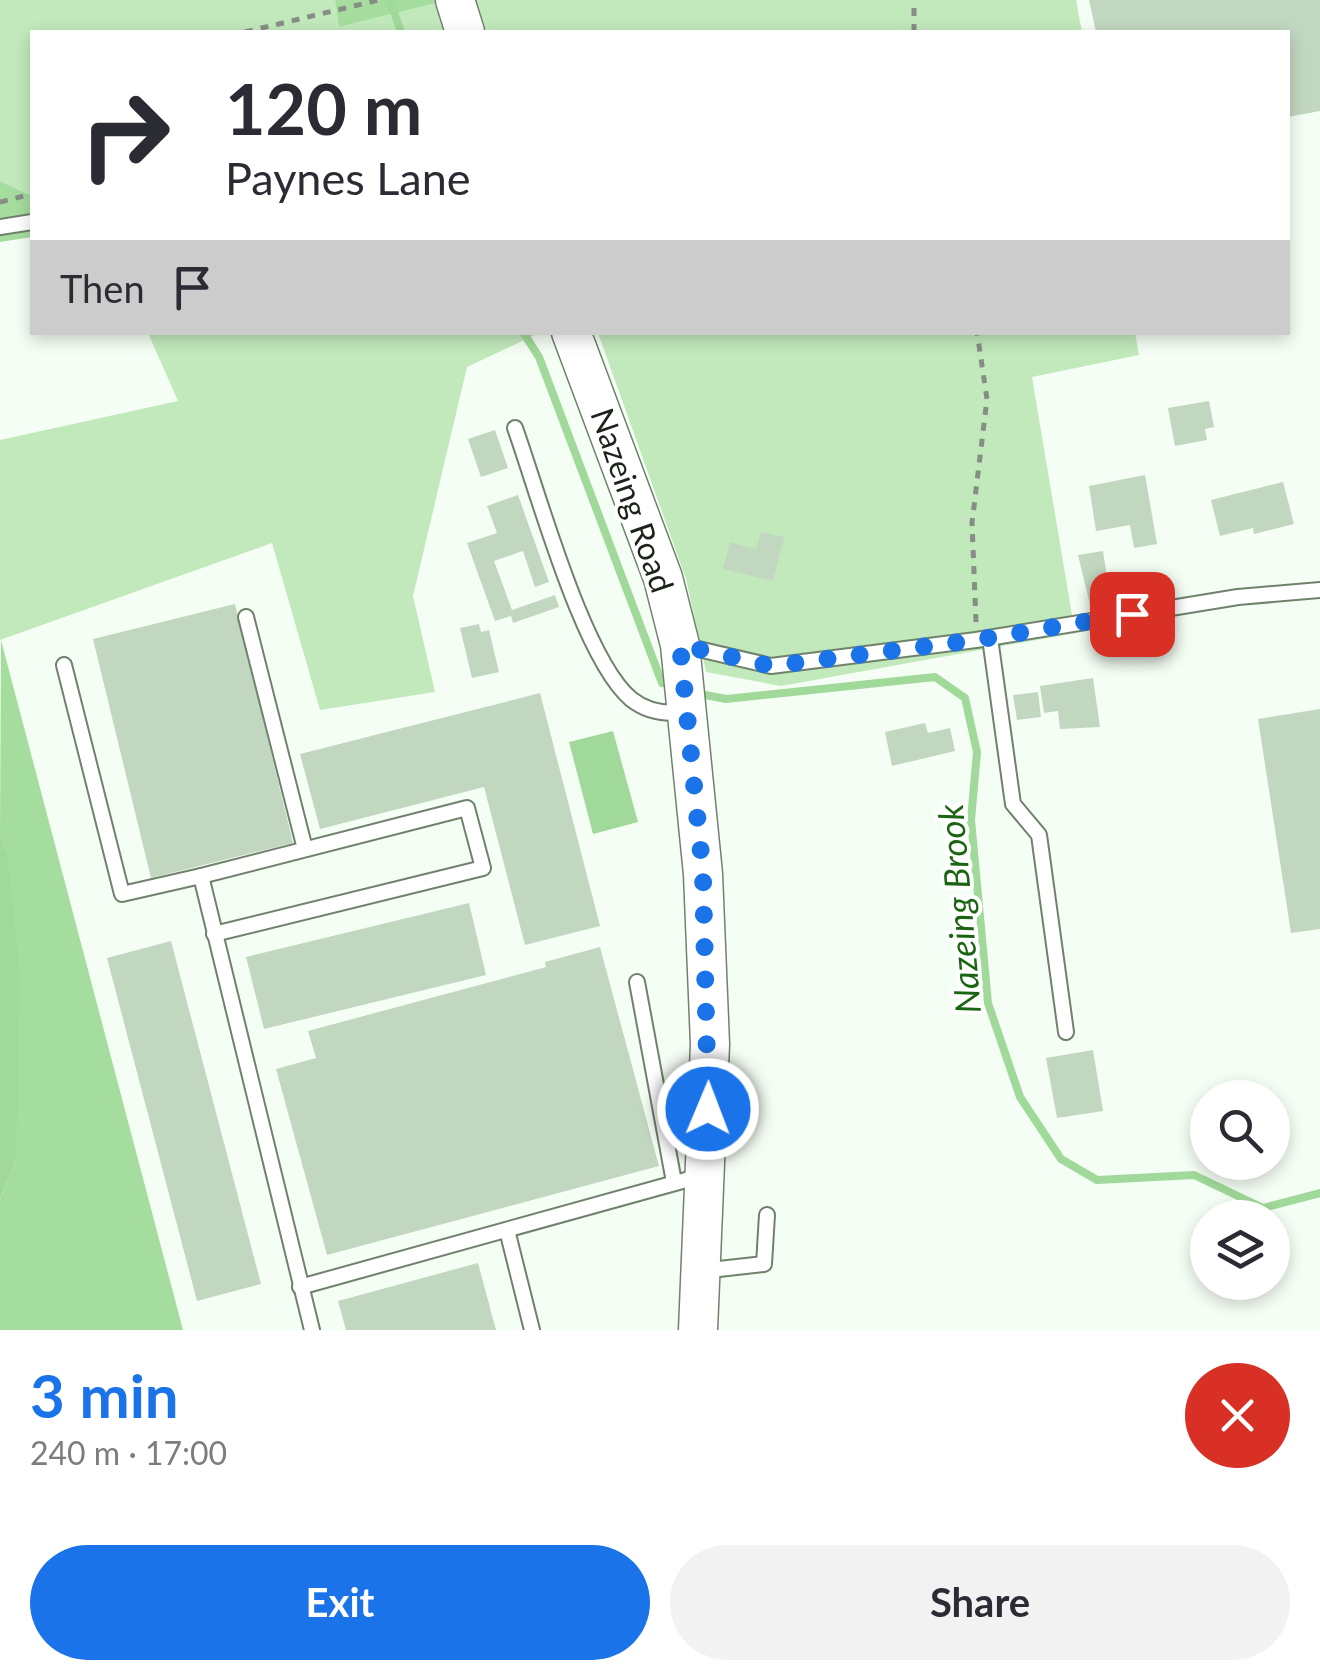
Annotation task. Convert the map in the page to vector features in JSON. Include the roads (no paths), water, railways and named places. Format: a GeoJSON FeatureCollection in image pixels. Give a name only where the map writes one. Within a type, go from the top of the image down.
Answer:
{"type":"FeatureCollection","features":[{"type":"Feature","properties":{"kind":"main road"},"geometry":{"type":"LineString","coordinates":[[456,0],[464,30]]}},
{"type":"Feature","properties":{"kind":"main road","name":"Nazeing Road"},"geometry":{"type":"LineString","coordinates":[[572,335],[657,561],[680,645],[703,874],[710,1044],[690,1178],[701,1271],[698,1330]]}},
{"type":"Feature","properties":{"kind":"lane"},"geometry":{"type":"LineString","coordinates":[[0,227],[30,222]]}},
{"type":"Feature","properties":{"kind":"lane"},"geometry":{"type":"LineString","coordinates":[[515,428],[589,634],[618,684],[646,707],[666,714],[688,712]]}},
{"type":"Feature","properties":{"kind":"lane"},"geometry":{"type":"LineString","coordinates":[[680,645],[771,666],[983,639],[1238,597],[1320,590]]}},
{"type":"Feature","properties":{"kind":"lane"},"geometry":{"type":"LineString","coordinates":[[246,617],[305,849]]}},
{"type":"Feature","properties":{"kind":"lane"},"geometry":{"type":"LineString","coordinates":[[983,639],[1013,804],[1038,835],[1066,1032]]}},
{"type":"Feature","properties":{"kind":"lane"},"geometry":{"type":"LineString","coordinates":[[64,665],[122,894],[467,808],[483,868],[214,934]]}},
{"type":"Feature","properties":{"kind":"lane"},"geometry":{"type":"LineString","coordinates":[[201,876],[312,1330]]}},
{"type":"Feature","properties":{"kind":"lane"},"geometry":{"type":"LineString","coordinates":[[300,1286],[690,1178],[637,982]]}},
{"type":"Feature","properties":{"kind":"lane"},"geometry":{"type":"LineString","coordinates":[[701,1271],[764,1264],[767,1216]]}},
{"type":"Feature","properties":{"kind":"lane"},"geometry":{"type":"LineString","coordinates":[[507,1230],[532,1330]]}},
{"type":"Feature","properties":{"kind":"waterway","name":"Nazeing Brook"},"geometry":{"type":"LineString","coordinates":[[390,0],[400,30]]}},
{"type":"Feature","properties":{"kind":"waterway","name":"Nazeing Brook"},"geometry":{"type":"LineString","coordinates":[[525,335],[539,357],[662,683]]}},
{"type":"Feature","properties":{"kind":"waterway","name":"Nazeing Brook"},"geometry":{"type":"LineString","coordinates":[[700,694],[726,699],[935,677],[965,698],[977,752],[971,820],[988,1003],[1020,1097],[1061,1159],[1097,1180],[1194,1175],[1263,1208],[1320,1193]]}}]}
